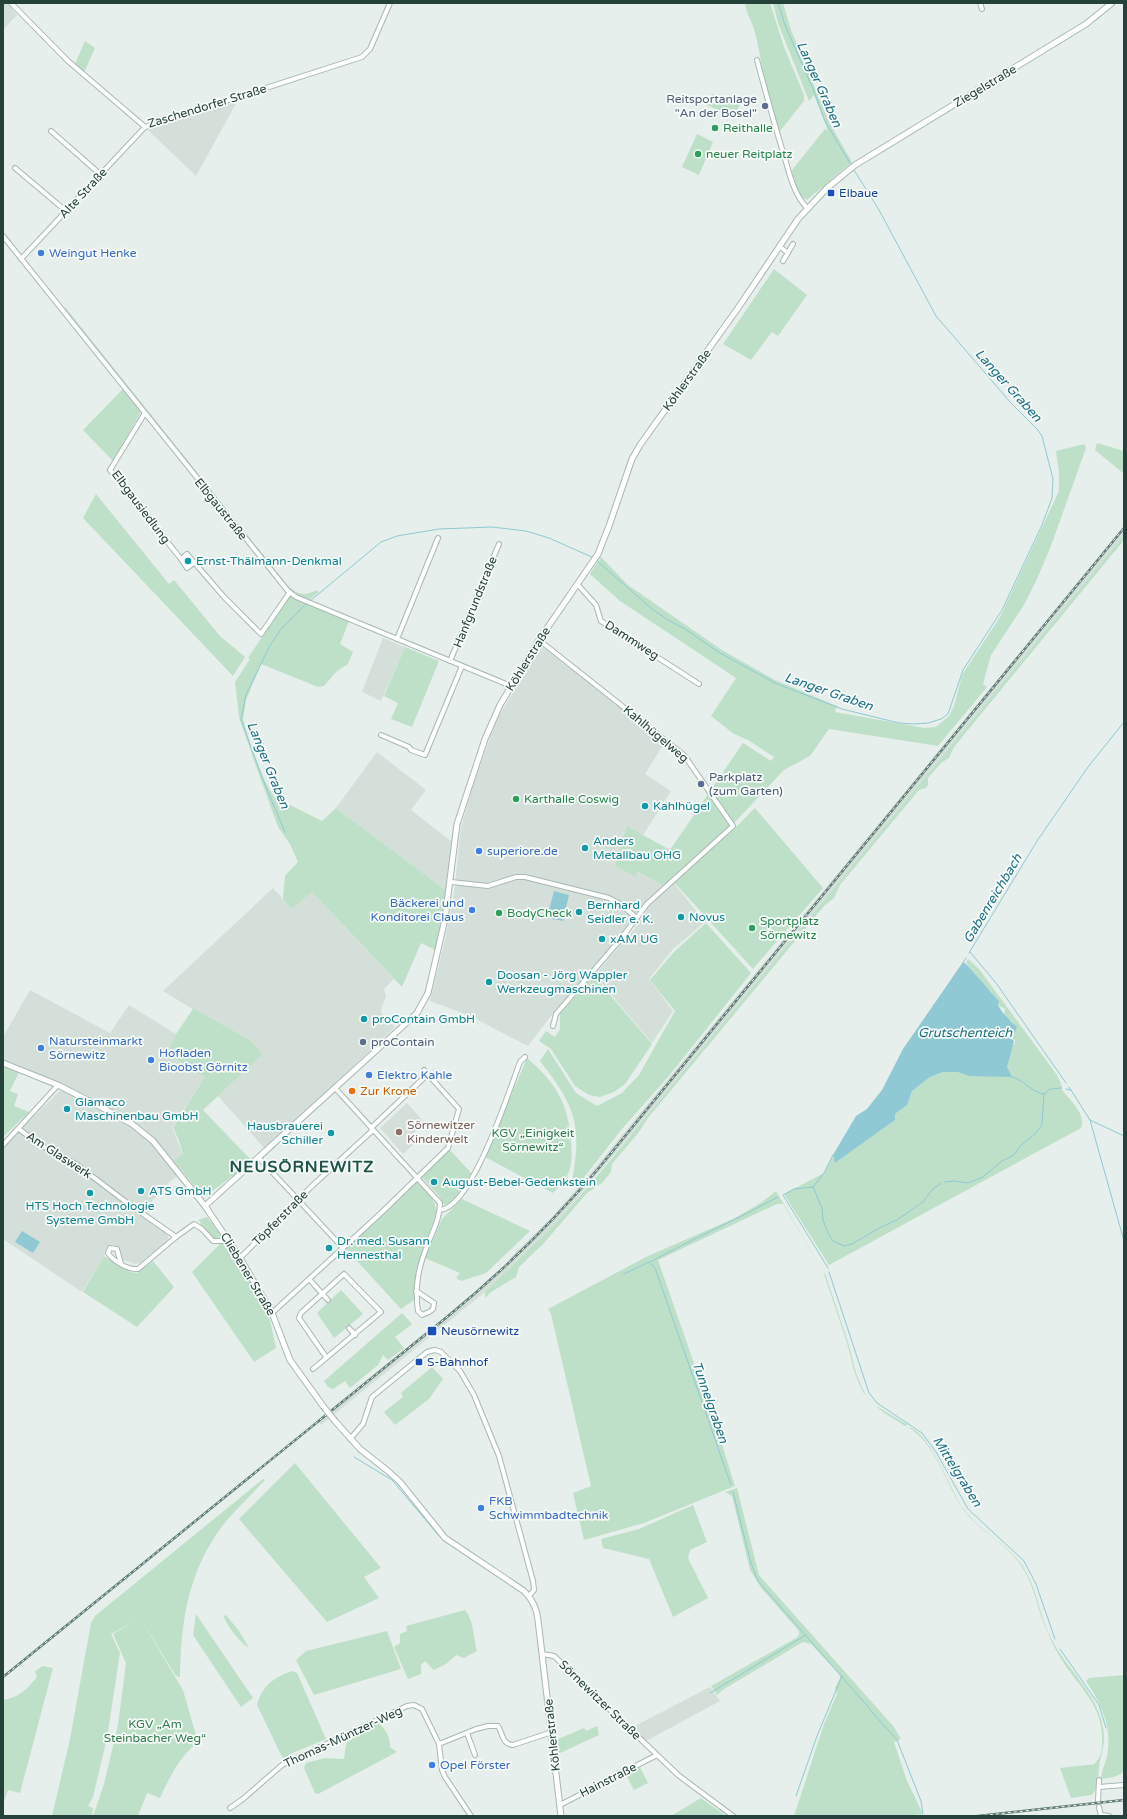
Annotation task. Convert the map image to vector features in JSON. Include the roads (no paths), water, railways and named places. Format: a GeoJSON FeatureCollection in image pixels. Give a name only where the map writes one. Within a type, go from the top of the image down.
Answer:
{"type":"FeatureCollection","features":[{"type":"Feature","properties":{"kind":"street","name":"Zaschendorfer Straße"},"geometry":{"type":"LineString","coordinates":[[11,3],[68,61],[145,128],[362,57],[370,49],[390,3]]}},
{"type":"Feature","properties":{"kind":"street"},"geometry":{"type":"LineString","coordinates":[[980,3],[982,9]]}},
{"type":"Feature","properties":{"kind":"street","name":"Ziegelstraße"},"geometry":{"type":"LineString","coordinates":[[855,165],[1086,24],[1112,3]]}},
{"type":"Feature","properties":{"kind":"street"},"geometry":{"type":"LineString","coordinates":[[757,60],[766,97],[793,185],[800,201],[806,208]]}},
{"type":"Feature","properties":{"kind":"street","name":"Alte Straße"},"geometry":{"type":"LineString","coordinates":[[22,259],[100,174],[145,128]]}},
{"type":"Feature","properties":{"kind":"street"},"geometry":{"type":"LineString","coordinates":[[52,131],[100,174]]}},
{"type":"Feature","properties":{"kind":"street","name":"Köhlerstraße"},"geometry":{"type":"LineString","coordinates":[[205,1206],[260,1158],[417,1013],[423,1004],[430,985],[444,929],[457,824],[488,731],[511,686],[539,640],[598,554],[635,452],[730,320],[806,208],[855,165]]}},
{"type":"Feature","properties":{"kind":"street"},"geometry":{"type":"LineString","coordinates":[[15,168],[66,211]]}},
{"type":"Feature","properties":{"kind":"street","name":"Elbgaustraße"},"geometry":{"type":"LineString","coordinates":[[3,236],[282,584],[290,592],[306,601],[511,686]]}},
{"type":"Feature","properties":{"kind":"street"},"geometry":{"type":"LineString","coordinates":[[783,261],[792,244]]}},
{"type":"Feature","properties":{"kind":"street"},"geometry":{"type":"LineString","coordinates":[[779,246],[788,254]]}},
{"type":"Feature","properties":{"kind":"street","name":"Elbgausiedlung"},"geometry":{"type":"LineString","coordinates":[[145,413],[110,470],[181,559]]}},
{"type":"Feature","properties":{"kind":"street"},"geometry":{"type":"LineString","coordinates":[[397,639],[438,538]]}},
{"type":"Feature","properties":{"kind":"street","name":"Hanfgrundstraße"},"geometry":{"type":"LineString","coordinates":[[450,661],[499,544]]}},
{"type":"Feature","properties":{"kind":"street"},"geometry":{"type":"LineString","coordinates":[[194,562],[187,568],[181,559],[187,554],[194,562],[224,597],[261,634],[290,592]]}},
{"type":"Feature","properties":{"kind":"street","name":"Dammweg"},"geometry":{"type":"LineString","coordinates":[[578,585],[596,605],[601,621],[699,684]]}},
{"type":"Feature","properties":{"kind":"street","name":"Kahlhügelweg"},"geometry":{"type":"LineString","coordinates":[[539,640],[684,755],[733,826],[654,897],[637,918]]}},
{"type":"Feature","properties":{"kind":"street"},"geometry":{"type":"LineString","coordinates":[[381,735],[425,755],[462,666]]}},
{"type":"Feature","properties":{"kind":"street"},"geometry":{"type":"LineString","coordinates":[[450,882],[488,886],[516,877],[532,877],[609,898],[620,904],[637,918],[600,965],[556,1014],[553,1026]]}},
{"type":"Feature","properties":{"kind":"street"},"geometry":{"type":"LineString","coordinates":[[440,1210],[446,1210],[452,1205],[476,1173],[520,1062],[525,1057]]}},
{"type":"Feature","properties":{"kind":"street","name":"Cliebener Straße"},"geometry":{"type":"LineString","coordinates":[[3,1062],[58,1085],[120,1117],[143,1132],[158,1146],[205,1206],[240,1258],[272,1313],[290,1360],[335,1421],[350,1439],[400,1482],[445,1538],[529,1596]]}},
{"type":"Feature","properties":{"kind":"street"},"geometry":{"type":"LineString","coordinates":[[272,1313],[418,1178],[448,1148],[459,1109],[424,1070]]}},
{"type":"Feature","properties":{"kind":"street","name":"Töpferstraße"},"geometry":{"type":"LineString","coordinates":[[240,1258],[428,1074]]}},
{"type":"Feature","properties":{"kind":"street"},"geometry":{"type":"LineString","coordinates":[[3,1145],[58,1085]]}},
{"type":"Feature","properties":{"kind":"street"},"geometry":{"type":"LineString","coordinates":[[335,1088],[440,1203],[440,1210],[418,1272],[416,1291],[418,1311],[422,1314],[426,1314],[433,1308],[434,1303],[416,1291]]}},
{"type":"Feature","properties":{"kind":"street","name":"Am Glaswerk"},"geometry":{"type":"LineString","coordinates":[[19,1129],[40,1145],[76,1164],[176,1238]]}},
{"type":"Feature","properties":{"kind":"street"},"geometry":{"type":"LineString","coordinates":[[260,1158],[343,1248]]}},
{"type":"Feature","properties":{"kind":"street"},"geometry":{"type":"LineString","coordinates":[[121,1264],[132,1269],[141,1268],[194,1224],[202,1229],[213,1241],[218,1242],[227,1238]]}},
{"type":"Feature","properties":{"kind":"street"},"geometry":{"type":"LineString","coordinates":[[312,1369],[381,1312],[344,1274],[301,1313],[299,1318],[326,1357]]}},
{"type":"Feature","properties":{"kind":"street"},"geometry":{"type":"LineString","coordinates":[[309,1279],[328,1300]]}},
{"type":"Feature","properties":{"kind":"street"},"geometry":{"type":"LineString","coordinates":[[349,1328],[355,1335]]}},
{"type":"Feature","properties":{"kind":"street"},"geometry":{"type":"LineString","coordinates":[[350,1439],[363,1424],[372,1398],[427,1352],[435,1350],[441,1352],[460,1371],[470,1386],[499,1456],[533,1581],[534,1590],[529,1596],[538,1615],[542,1654]]}},
{"type":"Feature","properties":{"kind":"street","name":"Köhlerstraße"},"geometry":{"type":"LineString","coordinates":[[542,1654],[561,1816]]}},
{"type":"Feature","properties":{"kind":"street","name":"Sörnewitzer Straße"},"geometry":{"type":"LineString","coordinates":[[542,1654],[554,1656],[678,1775],[733,1816]]}},
{"type":"Feature","properties":{"kind":"street","name":"Thomas-Müntzer-Weg"},"geometry":{"type":"LineString","coordinates":[[230,1808],[243,1799],[282,1764],[407,1706],[414,1706],[422,1709],[439,1744],[442,1770],[471,1816]]}},
{"type":"Feature","properties":{"kind":"street"},"geometry":{"type":"LineString","coordinates":[[439,1744],[467,1732],[494,1725],[498,1726],[500,1729],[506,1743],[514,1745],[552,1732]]}},
{"type":"Feature","properties":{"kind":"street"},"geometry":{"type":"LineString","coordinates":[[467,1732],[475,1755]]}},
{"type":"Feature","properties":{"kind":"street","name":"Hainstraße"},"geometry":{"type":"LineString","coordinates":[[560,1805],[657,1755]]}},
{"type":"Feature","properties":{"kind":"street"},"geometry":{"type":"LineString","coordinates":[[1098,1802],[1097,1796],[1099,1780]]}},
{"type":"Feature","properties":{"kind":"street"},"geometry":{"type":"LineString","coordinates":[[1099,1787],[1124,1785]]}},
{"type":"Feature","properties":{"kind":"street"},"geometry":{"type":"LineString","coordinates":[[1099,1807],[1101,1816],[1109,1816]]}},
{"type":"Feature","properties":{"kind":"water"},"geometry":{"type":"Polygon","coordinates":[[[554,891],[569,895],[563,921],[547,918],[554,891]]]}},
{"type":"Feature","properties":{"kind":"water","name":"Grutschenteich"},"geometry":{"type":"Polygon","coordinates":[[[963,962],[999,1001],[998,1005],[1002,1012],[1017,1027],[1015,1032],[1009,1037],[1014,1041],[1007,1067],[1012,1077],[969,1076],[958,1072],[943,1072],[930,1077],[912,1091],[907,1105],[895,1114],[895,1120],[835,1163],[833,1155],[856,1116],[867,1109],[882,1090],[903,1049],[963,962]]]}},
{"type":"Feature","properties":{"kind":"water"},"geometry":{"type":"Polygon","coordinates":[[[22,1231],[40,1242],[33,1253],[15,1242],[22,1231]]]}},
{"type":"Feature","properties":{"kind":"waterway","name":"Langer Graben"},"geometry":{"type":"LineString","coordinates":[[778,3],[785,25],[813,89],[825,121],[851,165]]}},
{"type":"Feature","properties":{"kind":"waterway","name":"Langer Graben"},"geometry":{"type":"LineString","coordinates":[[596,560],[652,609],[668,620],[685,629],[720,653],[775,683],[842,709],[899,723],[928,723],[941,719],[948,714],[963,670],[1002,610],[1042,525],[1052,498],[1053,479],[1042,436],[1011,403],[936,316],[879,210],[854,170]]}},
{"type":"Feature","properties":{"kind":"waterway","name":"Langer Graben"},"geometry":{"type":"LineString","coordinates":[[310,601],[381,542],[397,536],[439,529],[492,527],[526,531],[549,538],[594,558]]}},
{"type":"Feature","properties":{"kind":"waterway","name":"Langer Graben"},"geometry":{"type":"LineString","coordinates":[[285,832],[263,780],[241,720],[246,695],[269,647],[281,629],[307,603]]}},
{"type":"Feature","properties":{"kind":"waterway","name":"Gabenreichbach"},"geometry":{"type":"LineString","coordinates":[[969,953],[1037,841],[1088,767],[1124,722]]}},
{"type":"Feature","properties":{"kind":"waterway","name":"Gabenreichbach"},"geometry":{"type":"LineString","coordinates":[[970,952],[996,983],[1066,1083]]}},
{"type":"Feature","properties":{"kind":"waterway"},"geometry":{"type":"LineString","coordinates":[[963,963],[966,958]]}},
{"type":"Feature","properties":{"kind":"waterway"},"geometry":{"type":"LineString","coordinates":[[1012,1077],[1039,1093],[1044,1094],[1050,1089],[1061,1088]]}},
{"type":"Feature","properties":{"kind":"waterway","name":"Gabenreichbach"},"geometry":{"type":"LineString","coordinates":[[1069,1087],[1090,1120],[1124,1241]]}},
{"type":"Feature","properties":{"kind":"waterway","name":"Gabenreichbach"},"geometry":{"type":"LineString","coordinates":[[1066,1089],[1070,1090]]}},
{"type":"Feature","properties":{"kind":"waterway"},"geometry":{"type":"LineString","coordinates":[[945,1182],[953,1181],[968,1183],[983,1177],[1002,1161],[1014,1155],[1021,1145],[1035,1134],[1042,1125],[1044,1094]]}},
{"type":"Feature","properties":{"kind":"waterway"},"geometry":{"type":"LineString","coordinates":[[1090,1120],[1124,1136]]}},
{"type":"Feature","properties":{"kind":"waterway","name":"Mittelgraben"},"geometry":{"type":"LineString","coordinates":[[828,1268],[783,1195],[794,1189],[813,1187],[824,1173],[833,1155]]}},
{"type":"Feature","properties":{"kind":"waterway"},"geometry":{"type":"LineString","coordinates":[[813,1187],[822,1208],[823,1220],[828,1233],[833,1241],[844,1246],[852,1244],[881,1227],[897,1220],[923,1202],[932,1190],[941,1183]]}},
{"type":"Feature","properties":{"kind":"waterway"},"geometry":{"type":"LineString","coordinates":[[650,1262],[778,1197]]}},
{"type":"Feature","properties":{"kind":"waterway","name":"Tunnelgraben"},"geometry":{"type":"LineString","coordinates":[[624,1274],[649,1262],[655,1268],[731,1485]]}},
{"type":"Feature","properties":{"kind":"waterway","name":"Mittelgraben"},"geometry":{"type":"LineString","coordinates":[[829,1272],[869,1393],[877,1403],[922,1433],[936,1452],[968,1509],[1024,1561],[1036,1584],[1055,1639]]}},
{"type":"Feature","properties":{"kind":"waterway"},"geometry":{"type":"LineString","coordinates":[[354,1457],[392,1480],[440,1537]]}},
{"type":"Feature","properties":{"kind":"waterway"},"geometry":{"type":"LineString","coordinates":[[733,1492],[751,1563],[758,1581],[870,1709]]}},
{"type":"Feature","properties":{"kind":"waterway"},"geometry":{"type":"LineString","coordinates":[[710,1693],[806,1635]]}},
{"type":"Feature","properties":{"kind":"waterway","name":"Mittelgraben"},"geometry":{"type":"LineString","coordinates":[[1060,1649],[1099,1705],[1106,1728]]}},
{"type":"Feature","properties":{"kind":"waterway"},"geometry":{"type":"LineString","coordinates":[[796,1796],[817,1736],[842,1676]]}},
{"type":"Feature","properties":{"kind":"waterway","name":"Tunnelgraben"},"geometry":{"type":"LineString","coordinates":[[870,1710],[897,1740],[921,1801],[923,1814]]}},
{"type":"Feature","properties":{"kind":"railway"},"geometry":{"type":"LineString","coordinates":[[3,1677],[447,1317],[507,1265],[545,1228],[598,1169],[1124,528]]}},
{"type":"Feature","properties":{"kind":"railway"},"geometry":{"type":"LineString","coordinates":[[978,1816],[1124,1800]]}},
{"type":"Feature","properties":{"kind":"place","name":"Reitsportanlage \"An der Bosel\""},"geometry":{"type":"Point","coordinates":[765,106]}},
{"type":"Feature","properties":{"kind":"place","name":"Reithalle"},"geometry":{"type":"Point","coordinates":[715,128]}},
{"type":"Feature","properties":{"kind":"place","name":"neuer Reitplatz"},"geometry":{"type":"Point","coordinates":[698,154]}},
{"type":"Feature","properties":{"kind":"place","name":"Elbaue"},"geometry":{"type":"Point","coordinates":[831,193]}},
{"type":"Feature","properties":{"kind":"place","name":"Weingut Henke"},"geometry":{"type":"Point","coordinates":[41,253]}},
{"type":"Feature","properties":{"kind":"place","name":"Ernst-Thälmann-Denkmal"},"geometry":{"type":"Point","coordinates":[188,561]}},
{"type":"Feature","properties":{"kind":"place","name":"Parkplatz (zum Garten)"},"geometry":{"type":"Point","coordinates":[701,784]}},
{"type":"Feature","properties":{"kind":"place","name":"Karthalle Coswig"},"geometry":{"type":"Point","coordinates":[516,799]}},
{"type":"Feature","properties":{"kind":"place","name":"Kahlhügel"},"geometry":{"type":"Point","coordinates":[645,806]}},
{"type":"Feature","properties":{"kind":"place","name":"Anders Metallbau OHG"},"geometry":{"type":"Point","coordinates":[585,848]}},
{"type":"Feature","properties":{"kind":"place","name":"superiore.de"},"geometry":{"type":"Point","coordinates":[479,851]}},
{"type":"Feature","properties":{"kind":"place","name":"Bäckerei und Konditorei Claus"},"geometry":{"type":"Point","coordinates":[472,910]}},
{"type":"Feature","properties":{"kind":"place","name":"Bernhard Seidler e. K."},"geometry":{"type":"Point","coordinates":[579,912]}},
{"type":"Feature","properties":{"kind":"place","name":"BodyCheck"},"geometry":{"type":"Point","coordinates":[499,913]}},
{"type":"Feature","properties":{"kind":"place","name":"Novus"},"geometry":{"type":"Point","coordinates":[681,917]}},
{"type":"Feature","properties":{"kind":"place","name":"Sportplatz Sörnewitz"},"geometry":{"type":"Point","coordinates":[752,928]}},
{"type":"Feature","properties":{"kind":"place","name":"xAM UG"},"geometry":{"type":"Point","coordinates":[602,939]}},
{"type":"Feature","properties":{"kind":"place","name":"Doosan - Jörg Wappler Werkzeugmaschinen"},"geometry":{"type":"Point","coordinates":[489,982]}},
{"type":"Feature","properties":{"kind":"place","name":"proContain GmbH"},"geometry":{"type":"Point","coordinates":[364,1019]}},
{"type":"Feature","properties":{"kind":"place","name":"proContain"},"geometry":{"type":"Point","coordinates":[363,1042]}},
{"type":"Feature","properties":{"kind":"place","name":"Natursteinmarkt Sörnewitz"},"geometry":{"type":"Point","coordinates":[41,1048]}},
{"type":"Feature","properties":{"kind":"place","name":"Hofladen Bioobst Görnitz"},"geometry":{"type":"Point","coordinates":[151,1060]}},
{"type":"Feature","properties":{"kind":"place","name":"Elektro Kahle"},"geometry":{"type":"Point","coordinates":[369,1075]}},
{"type":"Feature","properties":{"kind":"place","name":"Zur Krone"},"geometry":{"type":"Point","coordinates":[352,1091]}},
{"type":"Feature","properties":{"kind":"place","name":"Glamaco Maschinenbau GmbH"},"geometry":{"type":"Point","coordinates":[67,1109]}},
{"type":"Feature","properties":{"kind":"place","name":"Sörnewitzer Kinderwelt"},"geometry":{"type":"Point","coordinates":[399,1132]}},
{"type":"Feature","properties":{"kind":"place","name":"Hausbrauerei Schiller"},"geometry":{"type":"Point","coordinates":[331,1133]}},
{"type":"Feature","properties":{"kind":"place","name":"August-Bebel-Gedenkstein"},"geometry":{"type":"Point","coordinates":[434,1182]}},
{"type":"Feature","properties":{"kind":"place","name":"ATS GmbH"},"geometry":{"type":"Point","coordinates":[141,1191]}},
{"type":"Feature","properties":{"kind":"place","name":"HTS Hoch Technologie Systeme GmbH"},"geometry":{"type":"Point","coordinates":[90,1193]}},
{"type":"Feature","properties":{"kind":"place","name":"Dr. med. Susann Hennesthal"},"geometry":{"type":"Point","coordinates":[329,1248]}},
{"type":"Feature","properties":{"kind":"place","name":"Neusörnewitz"},"geometry":{"type":"Point","coordinates":[432,1331]}},
{"type":"Feature","properties":{"kind":"place","name":"S-Bahnhof"},"geometry":{"type":"Point","coordinates":[419,1362]}},
{"type":"Feature","properties":{"kind":"place","name":"FKB Schwimmbadtechnik"},"geometry":{"type":"Point","coordinates":[481,1508]}},
{"type":"Feature","properties":{"kind":"place","name":"Opel Förster"},"geometry":{"type":"Point","coordinates":[432,1765]}},
{"type":"Feature","properties":{"kind":"district","name":"NEUSÖRNEWITZ"},"geometry":{"type":"Point","coordinates":[302,1166]}},
{"type":"Feature","properties":{"kind":"park label","name":"KGV „Einigkeit Sörnewitz“"},"geometry":{"type":"Point","coordinates":[533,1140]}},
{"type":"Feature","properties":{"kind":"park label","name":"KGV „Am Steinbacher Weg“"},"geometry":{"type":"Point","coordinates":[155,1731]}}]}
